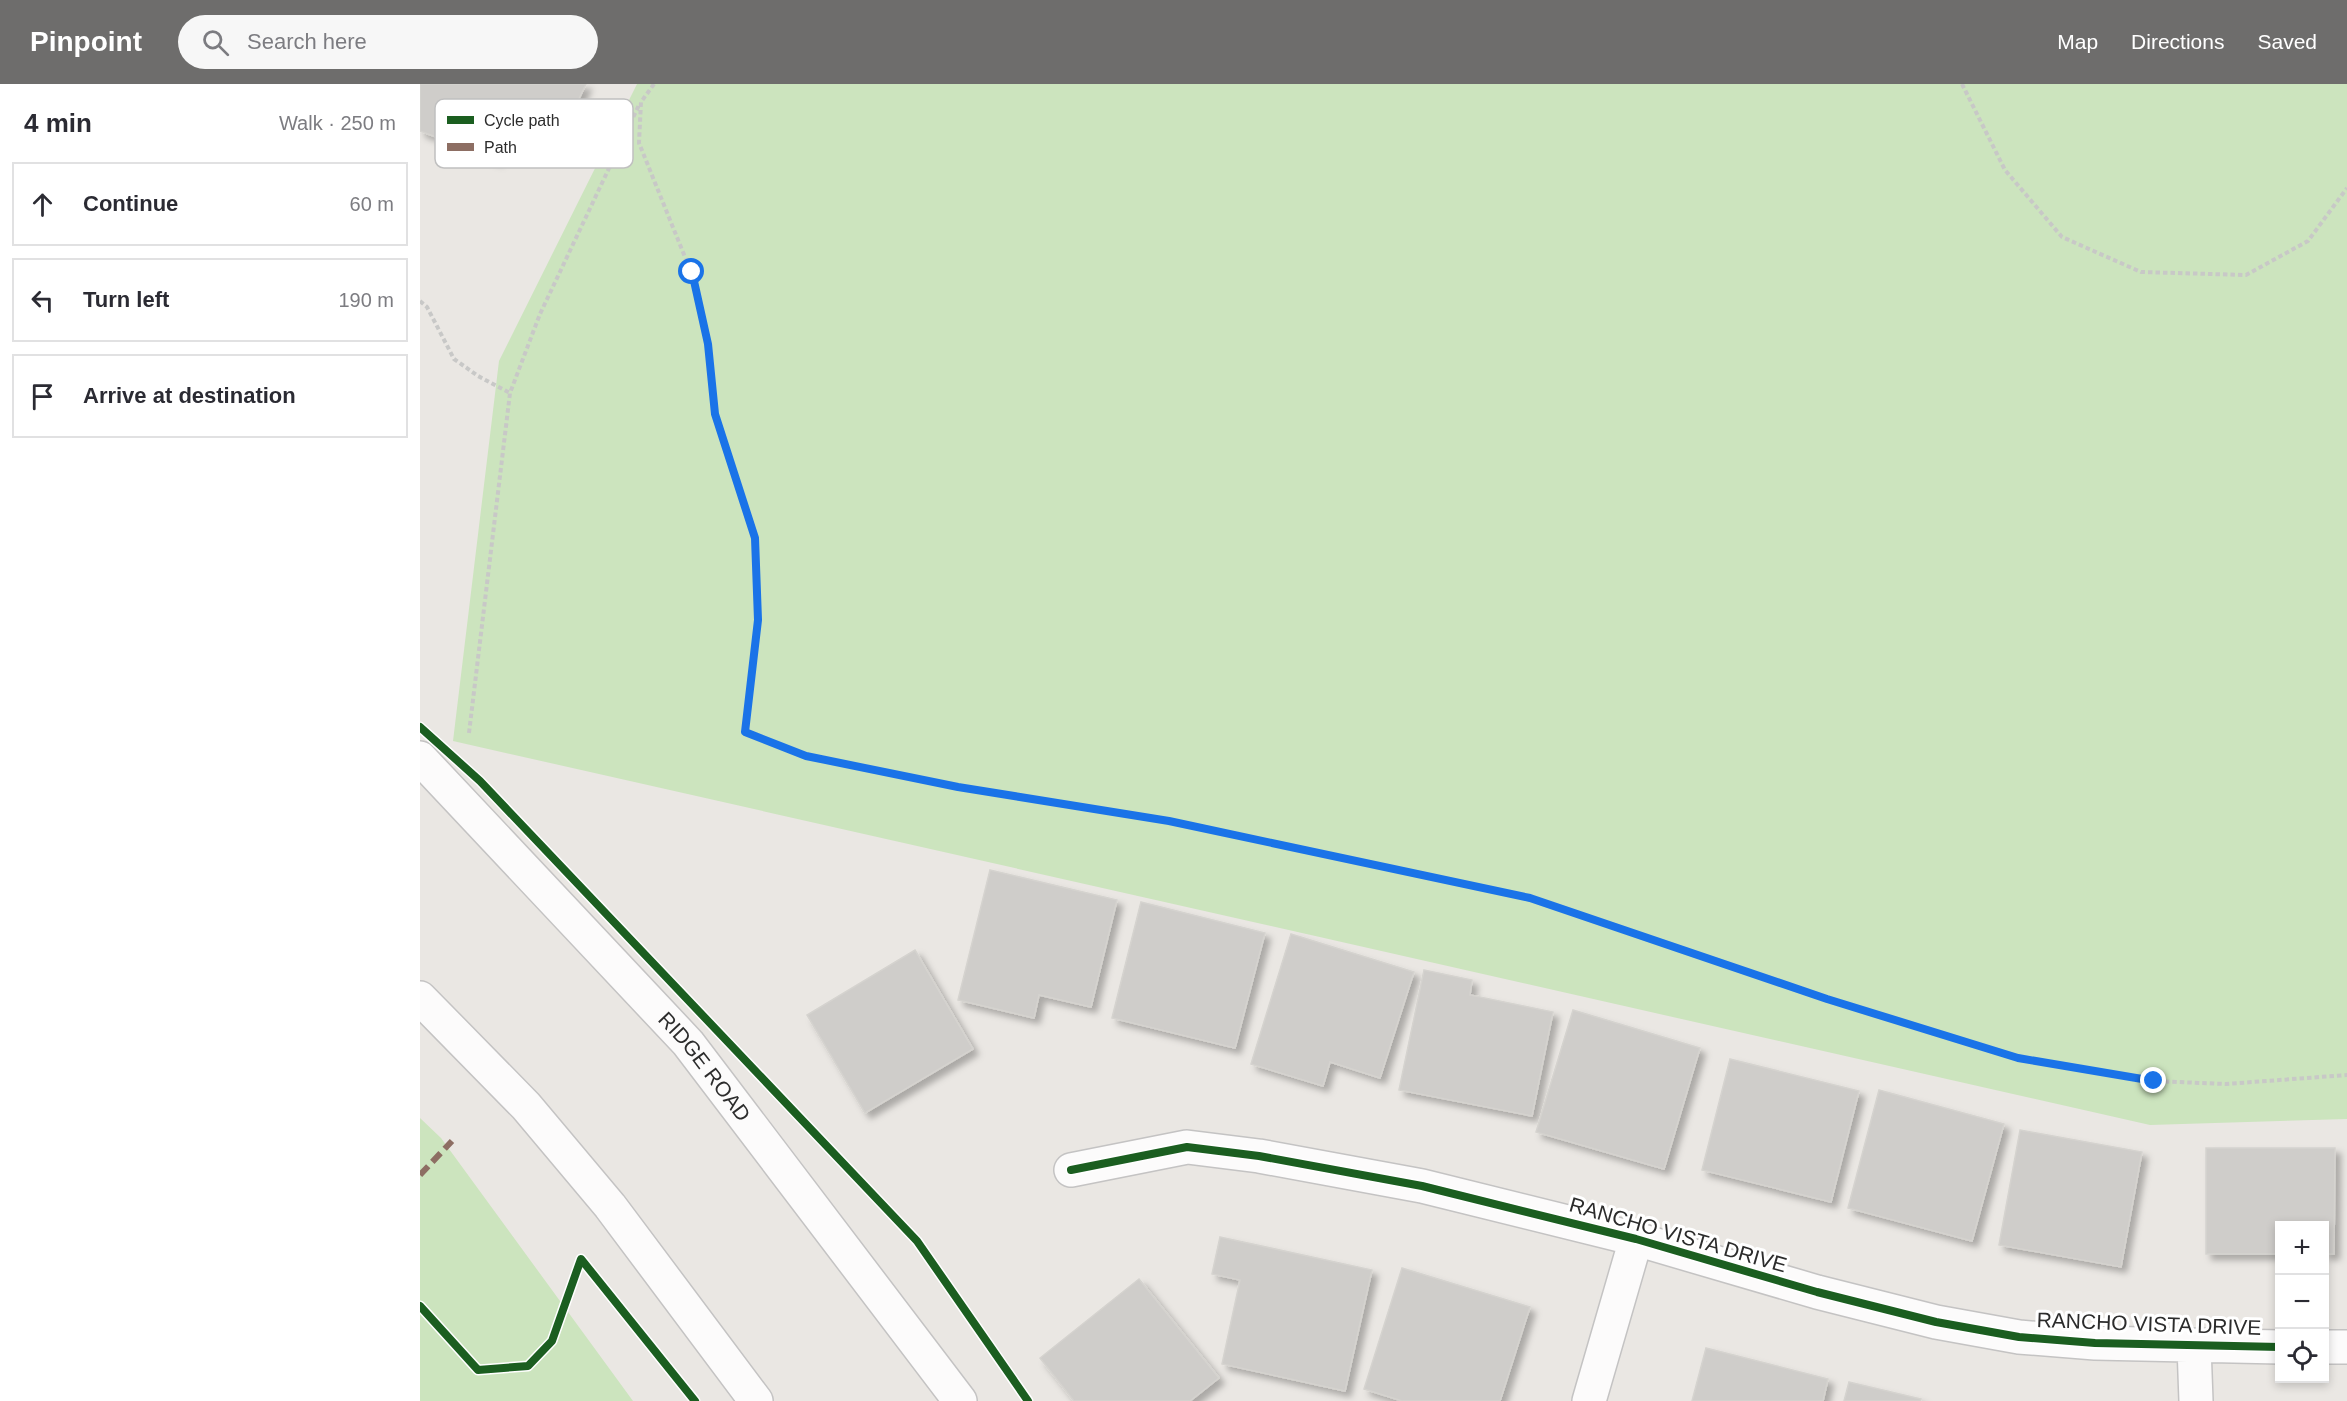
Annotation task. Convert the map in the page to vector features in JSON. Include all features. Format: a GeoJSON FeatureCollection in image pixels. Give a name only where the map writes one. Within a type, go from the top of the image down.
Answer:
{"type":"FeatureCollection","features":[{"type":"Feature","properties":{"kind":"street","name":"RIDGE ROAD"},"geometry":{"type":"LineString","coordinates":[[420,758],[688,1043],[960,1401]]}},
{"type":"Feature","properties":{"kind":"street"},"geometry":{"type":"LineString","coordinates":[[420,998],[526,1106],[610,1206],[756,1401]]}},
{"type":"Feature","properties":{"kind":"street","name":"RANCHO VISTA DRIVE"},"geometry":{"type":"LineString","coordinates":[[1071,1170],[1186,1147],[1259,1156],[1422,1186],[1636,1239],[1817,1292],[1936,1322],[2019,1337],[2194,1346],[2275,1347]]}},
{"type":"Feature","properties":{"kind":"street"},"geometry":{"type":"LineString","coordinates":[[1589,1401],[1636,1239]]}},
{"type":"Feature","properties":{"kind":"street"},"geometry":{"type":"LineString","coordinates":[[2194,1346],[2196,1401]]}},
{"type":"Feature","properties":{"kind":"street"},"geometry":{"type":"LineString","coordinates":[[2329,1347],[2347,1347]]}},
{"type":"Feature","properties":{"kind":"path"},"geometry":{"type":"LineString","coordinates":[[633,119],[641,102],[654,84]]}},
{"type":"Feature","properties":{"kind":"path"},"geometry":{"type":"LineString","coordinates":[[1962,84],[2005,170],[2062,237],[2141,272],[2246,275],[2308,241],[2347,188]]}},
{"type":"Feature","properties":{"kind":"path"},"geometry":{"type":"LineString","coordinates":[[641,102],[639,143],[692,272],[708,344],[715,414],[755,538],[758,620],[745,732],[806,756],[958,787],[1169,821],[1530,898],[1827,999],[2018,1058],[2154,1081],[2226,1084],[2347,1075]]}},
{"type":"Feature","properties":{"kind":"path"},"geometry":{"type":"LineString","coordinates":[[469,733],[510,393],[540,314],[610,168]]}},
{"type":"Feature","properties":{"kind":"path"},"geometry":{"type":"LineString","coordinates":[[420,301],[427,307],[454,359],[478,376],[510,393]]}},
{"type":"Feature","properties":{"kind":"green space"},"geometry":{"type":"Polygon","coordinates":[[[637,84],[2347,84],[2347,1119],[2150,1125],[453,741],[499,361],[595,168],[633,168],[633,99],[630,99],[637,84]]]}},
{"type":"Feature","properties":{"kind":"green space"},"geometry":{"type":"Polygon","coordinates":[[[420,1118],[441,1138],[633,1401],[420,1401],[420,1118]]]}},
{"type":"Feature","properties":{"kind":"building"},"geometry":{"type":"Polygon","coordinates":[[[420,84],[586,84],[579,99],[435,99],[435,137],[420,131],[420,84]]]}},
{"type":"Feature","properties":{"kind":"building"},"geometry":{"type":"Polygon","coordinates":[[[990,870],[1117,900],[1091,1007],[1039,995],[1034,1018],[958,1000],[990,870]]]}},
{"type":"Feature","properties":{"kind":"building"},"geometry":{"type":"Polygon","coordinates":[[[1141,902],[1265,933],[1235,1048],[1112,1018],[1141,902]]]}},
{"type":"Feature","properties":{"kind":"building"},"geometry":{"type":"Polygon","coordinates":[[[1291,934],[1414,972],[1380,1078],[1330,1062],[1323,1086],[1251,1064],[1291,934]]]}},
{"type":"Feature","properties":{"kind":"building"},"geometry":{"type":"Polygon","coordinates":[[[915,950],[973,1049],[865,1113],[807,1015],[915,950]]]}},
{"type":"Feature","properties":{"kind":"building"},"geometry":{"type":"Polygon","coordinates":[[[1424,970],[1472,980],[1470,995],[1553,1012],[1532,1116],[1399,1090],[1424,970]]]}},
{"type":"Feature","properties":{"kind":"building"},"geometry":{"type":"Polygon","coordinates":[[[1573,1010],[1700,1048],[1664,1169],[1536,1132],[1573,1010]]]}},
{"type":"Feature","properties":{"kind":"building"},"geometry":{"type":"Polygon","coordinates":[[[1730,1059],[1859,1091],[1831,1202],[1702,1170],[1730,1059]]]}},
{"type":"Feature","properties":{"kind":"building"},"geometry":{"type":"Polygon","coordinates":[[[1879,1090],[2004,1124],[1972,1241],[1848,1208],[1879,1090]]]}},
{"type":"Feature","properties":{"kind":"building"},"geometry":{"type":"Polygon","coordinates":[[[2020,1130],[2142,1152],[2121,1267],[1999,1245],[2020,1130]]]}},
{"type":"Feature","properties":{"kind":"building"},"geometry":{"type":"Polygon","coordinates":[[[2206,1148],[2335,1148],[2334,1254],[2329,1254],[2329,1221],[2275,1221],[2275,1254],[2206,1254],[2206,1148]]]}},
{"type":"Feature","properties":{"kind":"building"},"geometry":{"type":"Polygon","coordinates":[[[1220,1237],[1372,1270],[1345,1391],[1222,1364],[1240,1280],[1212,1274],[1220,1237]]]}},
{"type":"Feature","properties":{"kind":"building"},"geometry":{"type":"Polygon","coordinates":[[[1402,1268],[1530,1307],[1500,1401],[1402,1401],[1364,1389],[1402,1268]]]}},
{"type":"Feature","properties":{"kind":"building"},"geometry":{"type":"Polygon","coordinates":[[[1139,1279],[1219,1378],[1190,1401],[1074,1401],[1040,1358],[1139,1279]]]}},
{"type":"Feature","properties":{"kind":"building"},"geometry":{"type":"Polygon","coordinates":[[[1706,1348],[1828,1379],[1823,1401],[1692,1401],[1706,1348]]]}},
{"type":"Feature","properties":{"kind":"building"},"geometry":{"type":"Polygon","coordinates":[[[1849,1382],[1921,1399],[1920,1401],[1844,1401],[1849,1382]]]}},
{"type":"Feature","properties":{"kind":"marked path"},"geometry":{"type":"LineString","coordinates":[[420,1175],[452,1141]]}},
{"type":"Feature","properties":{"kind":"cycle path"},"geometry":{"type":"LineString","coordinates":[[420,727],[480,781],[917,1241],[1028,1401]]}},
{"type":"Feature","properties":{"kind":"cycle path"},"geometry":{"type":"LineString","coordinates":[[1071,1170],[1187,1147],[1259,1156],[1422,1186],[1636,1239],[1817,1292],[1936,1322],[2019,1337],[2095,1343],[2275,1347]]}},
{"type":"Feature","properties":{"kind":"cycle path"},"geometry":{"type":"LineString","coordinates":[[420,1306],[478,1370],[528,1366],[552,1341],[581,1259],[695,1401]]}},
{"type":"Feature","properties":{"kind":"route"},"geometry":{"type":"LineString","coordinates":[[692,272],[708,344],[715,414],[755,538],[758,620],[745,732],[806,756],[958,787],[1169,821],[1530,898],[1827,999],[2018,1058],[2154,1081]]}}]}
